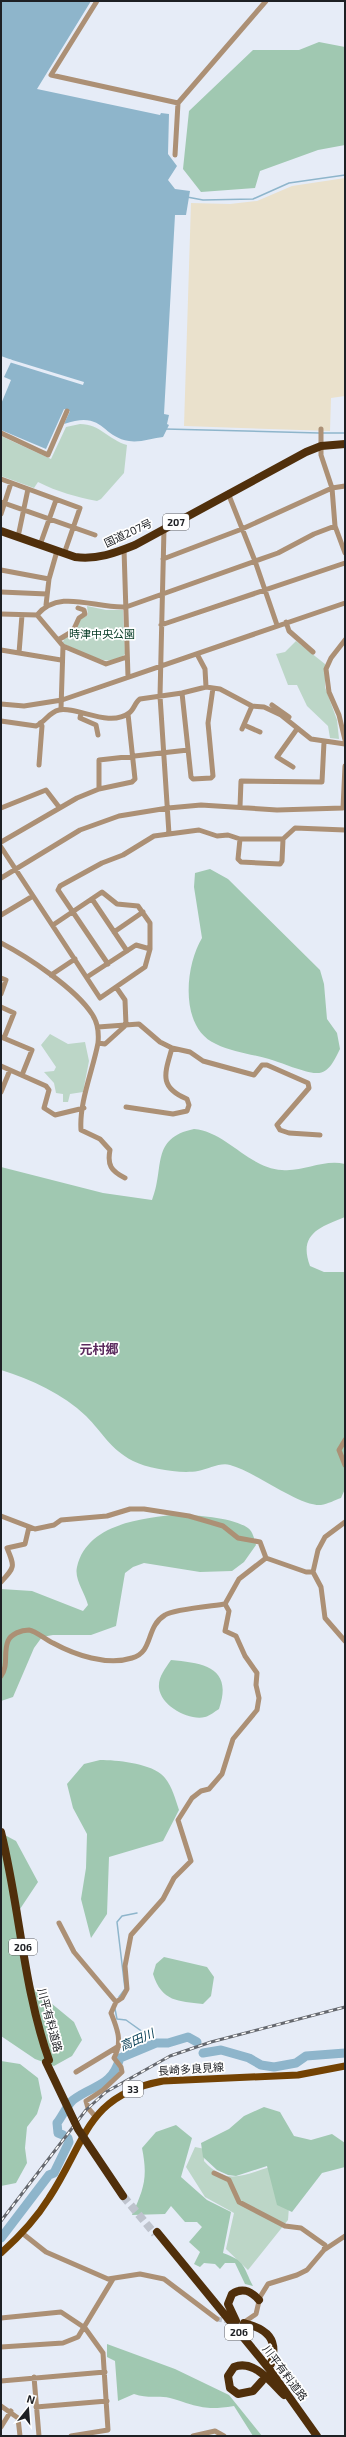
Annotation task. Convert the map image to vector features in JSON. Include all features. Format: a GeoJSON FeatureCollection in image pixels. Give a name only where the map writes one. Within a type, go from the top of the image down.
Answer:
{"type":"FeatureCollection","features":[{"type":"Feature","properties":{"kind":"highway","name":"国道207号"},"geometry":{"type":"LineString","coordinates":[[1,531],[60,553],[75,557],[95,558],[124,549],[164,529],[321,443],[345,444]]}},
{"type":"Feature","properties":{"kind":"highway","name":"川平有料道路"},"geometry":{"type":"LineString","coordinates":[[1,1832],[16,1902],[31,1996],[48,2061]]}},
{"type":"Feature","properties":{"kind":"highway","name":"川平有料道路"},"geometry":{"type":"LineString","coordinates":[[1,1846],[27,1996],[48,2061],[81,2127],[125,2195]]}},
{"type":"Feature","properties":{"kind":"highway","name":"川平有料道路"},"geometry":{"type":"LineString","coordinates":[[311,2436],[286,2397],[156,2233],[271,2367],[316,2436]]}},
{"type":"Feature","properties":{"kind":"highway"},"geometry":{"type":"LineString","coordinates":[[259,2300],[251,2293],[241,2290],[232,2294],[228,2304],[233,2318],[271,2367]]}},
{"type":"Feature","properties":{"kind":"highway"},"geometry":{"type":"LineString","coordinates":[[242,2323],[262,2329],[270,2337],[275,2349],[271,2367]]}},
{"type":"Feature","properties":{"kind":"highway"},"geometry":{"type":"LineString","coordinates":[[262,2380],[253,2391],[238,2394],[230,2388],[228,2376],[234,2367],[246,2365],[258,2371],[286,2397]]}},
{"type":"Feature","properties":{"kind":"main road","name":"長崎多良見線"},"geometry":{"type":"LineString","coordinates":[[1,2253],[30,2226],[49,2198],[95,2116],[106,2104],[126,2092],[142,2085],[186,2079],[298,2075],[345,2066]]}},
{"type":"Feature","properties":{"kind":"street"},"geometry":{"type":"LineString","coordinates":[[97,1],[51,75],[178,103]]}},
{"type":"Feature","properties":{"kind":"street"},"geometry":{"type":"LineString","coordinates":[[175,155],[178,103],[266,1]]}},
{"type":"Feature","properties":{"kind":"street"},"geometry":{"type":"LineString","coordinates":[[1,434],[48,455],[68,412]]}},
{"type":"Feature","properties":{"kind":"street"},"geometry":{"type":"LineString","coordinates":[[321,429],[321,455],[332,488],[335,526],[345,553]]}},
{"type":"Feature","properties":{"kind":"street"},"geometry":{"type":"LineString","coordinates":[[1,480],[80,508],[73,528],[49,579],[46,605]]}},
{"type":"Feature","properties":{"kind":"street"},"geometry":{"type":"LineString","coordinates":[[1,514],[3,503],[11,483]]}},
{"type":"Feature","properties":{"kind":"street"},"geometry":{"type":"LineString","coordinates":[[163,559],[242,529],[332,488],[345,486]]}},
{"type":"Feature","properties":{"kind":"street"},"geometry":{"type":"LineString","coordinates":[[18,537],[28,489]]}},
{"type":"Feature","properties":{"kind":"street"},"geometry":{"type":"LineString","coordinates":[[228,493],[255,561],[277,625]]}},
{"type":"Feature","properties":{"kind":"street"},"geometry":{"type":"LineString","coordinates":[[40,545],[56,500]]}},
{"type":"Feature","properties":{"kind":"street"},"geometry":{"type":"LineString","coordinates":[[3,503],[95,535]]}},
{"type":"Feature","properties":{"kind":"street"},"geometry":{"type":"LineString","coordinates":[[1,614],[37,615],[46,605],[67,600],[106,608],[126,607],[278,553],[335,526]]}},
{"type":"Feature","properties":{"kind":"street"},"geometry":{"type":"LineString","coordinates":[[164,529],[160,696],[169,834]]}},
{"type":"Feature","properties":{"kind":"street"},"geometry":{"type":"LineString","coordinates":[[124,549],[128,677]]}},
{"type":"Feature","properties":{"kind":"street"},"geometry":{"type":"LineString","coordinates":[[161,624],[345,563]]}},
{"type":"Feature","properties":{"kind":"street"},"geometry":{"type":"LineString","coordinates":[[1,570],[49,579]]}},
{"type":"Feature","properties":{"kind":"street"},"geometry":{"type":"LineString","coordinates":[[1,592],[47,594]]}},
{"type":"Feature","properties":{"kind":"street"},"geometry":{"type":"LineString","coordinates":[[1,704],[24,706],[62,700],[198,654],[277,625],[345,603]]}},
{"type":"Feature","properties":{"kind":"street"},"geometry":{"type":"LineString","coordinates":[[58,640],[73,631],[79,618],[84,614],[84,610],[78,608]]}},
{"type":"Feature","properties":{"kind":"street"},"geometry":{"type":"LineString","coordinates":[[19,653],[22,615]]}},
{"type":"Feature","properties":{"kind":"street"},"geometry":{"type":"LineString","coordinates":[[37,615],[63,646],[106,664],[127,657]]}},
{"type":"Feature","properties":{"kind":"street"},"geometry":{"type":"LineString","coordinates":[[286,622],[290,631],[313,652]]}},
{"type":"Feature","properties":{"kind":"street"},"geometry":{"type":"LineString","coordinates":[[345,640],[331,658],[326,669],[329,692],[339,715],[345,740]]}},
{"type":"Feature","properties":{"kind":"street"},"geometry":{"type":"LineString","coordinates":[[62,709],[63,646]]}},
{"type":"Feature","properties":{"kind":"street"},"geometry":{"type":"LineString","coordinates":[[1,650],[62,660]]}},
{"type":"Feature","properties":{"kind":"street"},"geometry":{"type":"LineString","coordinates":[[198,654],[205,668],[206,687]]}},
{"type":"Feature","properties":{"kind":"street"},"geometry":{"type":"LineString","coordinates":[[1,842],[59,807],[99,789],[132,782],[135,779],[128,714],[138,700],[182,694],[206,687],[224,690],[252,706],[264,707],[276,712],[312,739],[345,744]]}},
{"type":"Feature","properties":{"kind":"street"},"geometry":{"type":"LineString","coordinates":[[182,694],[190,777],[193,779],[211,778],[213,776],[208,723],[213,688]]}},
{"type":"Feature","properties":{"kind":"street"},"geometry":{"type":"LineString","coordinates":[[272,705],[291,719],[296,728]]}},
{"type":"Feature","properties":{"kind":"street"},"geometry":{"type":"LineString","coordinates":[[252,706],[243,727],[260,732]]}},
{"type":"Feature","properties":{"kind":"street"},"geometry":{"type":"LineString","coordinates":[[1,721],[36,726],[53,712],[62,709],[102,717],[128,714]]}},
{"type":"Feature","properties":{"kind":"street"},"geometry":{"type":"LineString","coordinates":[[80,713],[80,718],[96,725],[98,735]]}},
{"type":"Feature","properties":{"kind":"street"},"geometry":{"type":"LineString","coordinates":[[39,765],[42,726],[40,723]]}},
{"type":"Feature","properties":{"kind":"street"},"geometry":{"type":"LineString","coordinates":[[294,767],[278,756],[296,728]]}},
{"type":"Feature","properties":{"kind":"street"},"geometry":{"type":"LineString","coordinates":[[240,807],[242,781],[322,782],[324,742]]}},
{"type":"Feature","properties":{"kind":"street"},"geometry":{"type":"LineString","coordinates":[[99,789],[99,760],[188,750]]}},
{"type":"Feature","properties":{"kind":"street"},"geometry":{"type":"LineString","coordinates":[[1,878],[97,823],[119,816],[168,808],[201,805],[277,810],[343,808],[345,766]]}},
{"type":"Feature","properties":{"kind":"street"},"geometry":{"type":"LineString","coordinates":[[1,808],[46,790],[59,807]]}},
{"type":"Feature","properties":{"kind":"street"},"geometry":{"type":"LineString","coordinates":[[108,964],[58,890],[60,886],[102,863],[123,855],[154,836],[199,830],[217,836],[228,835],[240,839],[283,839],[295,828],[345,830]]}},
{"type":"Feature","properties":{"kind":"street"},"geometry":{"type":"LineString","coordinates":[[240,839],[238,858],[241,862],[280,864],[282,861],[283,839]]}},
{"type":"Feature","properties":{"kind":"street"},"geometry":{"type":"LineString","coordinates":[[1,848],[14,870],[33,896],[52,925],[75,960],[87,978],[100,998],[145,967],[150,949],[150,923],[138,906],[117,904],[102,892],[52,925]]}},
{"type":"Feature","properties":{"kind":"street"},"geometry":{"type":"LineString","coordinates":[[1,915],[33,896]]}},
{"type":"Feature","properties":{"kind":"street"},"geometry":{"type":"LineString","coordinates":[[92,899],[127,951]]}},
{"type":"Feature","properties":{"kind":"street"},"geometry":{"type":"LineString","coordinates":[[114,932],[143,912]]}},
{"type":"Feature","properties":{"kind":"street"},"geometry":{"type":"LineString","coordinates":[[1,943],[51,976],[86,1005],[98,1027],[98,1043],[87,1085],[81,1130],[100,1139],[110,1150],[108,1162],[114,1173],[125,1178]]}},
{"type":"Feature","properties":{"kind":"street"},"geometry":{"type":"LineString","coordinates":[[87,978],[136,945],[150,949]]}},
{"type":"Feature","properties":{"kind":"street"},"geometry":{"type":"LineString","coordinates":[[51,976],[75,960]]}},
{"type":"Feature","properties":{"kind":"street"},"geometry":{"type":"LineString","coordinates":[[1,978],[6,980],[1,994]]}},
{"type":"Feature","properties":{"kind":"street"},"geometry":{"type":"LineString","coordinates":[[116,987],[125,1000],[126,1025]]}},
{"type":"Feature","properties":{"kind":"street"},"geometry":{"type":"LineString","coordinates":[[1,1007],[14,1013],[2,1038],[32,1050],[22,1075]]}},
{"type":"Feature","properties":{"kind":"street"},"geometry":{"type":"LineString","coordinates":[[98,1027],[139,1024],[160,1042],[172,1048],[190,1052],[203,1061],[254,1075],[262,1065],[267,1065],[308,1083],[309,1088],[277,1125],[280,1130],[289,1133],[320,1135]]}},
{"type":"Feature","properties":{"kind":"street"},"geometry":{"type":"LineString","coordinates":[[98,1043],[105,1044],[126,1025]]}},
{"type":"Feature","properties":{"kind":"street"},"geometry":{"type":"LineString","coordinates":[[126,1108],[173,1114],[187,1111],[189,1105],[187,1099],[175,1094],[168,1086],[164,1074],[172,1048]]}},
{"type":"Feature","properties":{"kind":"street"},"geometry":{"type":"LineString","coordinates":[[1,1066],[46,1086],[49,1090],[44,1108],[55,1115],[84,1108]]}},
{"type":"Feature","properties":{"kind":"street"},"geometry":{"type":"LineString","coordinates":[[1,1092],[10,1070]]}},
{"type":"Feature","properties":{"kind":"street"},"geometry":{"type":"LineString","coordinates":[[345,1440],[339,1450],[345,1465]]}},
{"type":"Feature","properties":{"kind":"street"},"geometry":{"type":"LineString","coordinates":[[1,1516],[35,1529],[54,1525],[61,1520],[107,1516],[130,1509],[144,1508],[189,1516],[223,1526],[238,1538],[260,1542],[266,1558]]}},
{"type":"Feature","properties":{"kind":"street"},"geometry":{"type":"LineString","coordinates":[[345,1522],[325,1537],[318,1550],[313,1572],[321,1587],[325,1618],[345,1641]]}},
{"type":"Feature","properties":{"kind":"street"},"geometry":{"type":"LineString","coordinates":[[1,1582],[12,1570],[13,1564],[7,1548],[25,1544],[29,1527]]}},
{"type":"Feature","properties":{"kind":"street"},"geometry":{"type":"LineString","coordinates":[[266,1558],[306,1572],[313,1572]]}},
{"type":"Feature","properties":{"kind":"street"},"geometry":{"type":"LineString","coordinates":[[225,1604],[239,1579],[266,1558]]}},
{"type":"Feature","properties":{"kind":"street"},"geometry":{"type":"LineString","coordinates":[[1,1676],[6,1670],[8,1641],[16,1633],[29,1630],[67,1651],[89,1657],[116,1661],[133,1658],[146,1650],[153,1625],[166,1614],[225,1604]]}},
{"type":"Feature","properties":{"kind":"street"},"geometry":{"type":"LineString","coordinates":[[95,2116],[88,2108],[86,2101],[115,2080],[122,2072],[121,2067],[115,2062],[114,2058],[119,2046],[117,2026],[111,2013],[116,2002],[122,1998],[126,1989],[125,1966],[131,1935],[163,1899],[174,1878],[191,1861],[178,1820],[192,1798],[219,1780],[233,1739],[257,1710],[259,1698],[256,1685],[258,1673],[245,1656],[236,1636],[225,1631],[229,1611],[225,1604]]}},
{"type":"Feature","properties":{"kind":"street"},"geometry":{"type":"LineString","coordinates":[[59,1923],[74,1952],[116,2002]]}},
{"type":"Feature","properties":{"kind":"street"},"geometry":{"type":"LineString","coordinates":[[76,2072],[119,2046]]}},
{"type":"Feature","properties":{"kind":"street"},"geometry":{"type":"LineString","coordinates":[[214,2173],[229,2180],[239,2202],[285,2226],[301,2228],[324,2245],[324,2250]]}},
{"type":"Feature","properties":{"kind":"street"},"geometry":{"type":"LineString","coordinates":[[22,2232],[46,2252],[113,2279],[140,2274],[156,2275],[172,2284],[217,2319]]}},
{"type":"Feature","properties":{"kind":"street"},"geometry":{"type":"LineString","coordinates":[[242,2323],[256,2314],[259,2300],[268,2284],[302,2273],[324,2250],[345,2236]]}},
{"type":"Feature","properties":{"kind":"street"},"geometry":{"type":"LineString","coordinates":[[1,2347],[63,2343],[78,2338],[113,2279]]}},
{"type":"Feature","properties":{"kind":"street"},"geometry":{"type":"LineString","coordinates":[[1,2318],[60,2312],[85,2328],[102,2349],[105,2372],[108,2430],[71,2436]]}},
{"type":"Feature","properties":{"kind":"street"},"geometry":{"type":"LineString","coordinates":[[1,2381],[105,2372]]}},
{"type":"Feature","properties":{"kind":"street"},"geometry":{"type":"LineString","coordinates":[[34,2377],[39,2436]]}},
{"type":"Feature","properties":{"kind":"street"},"geometry":{"type":"LineString","coordinates":[[36,2407],[107,2401]]}},
{"type":"Feature","properties":{"kind":"street"},"geometry":{"type":"LineString","coordinates":[[1,2406],[11,2411],[18,2418],[20,2436]]}},
{"type":"Feature","properties":{"kind":"street"},"geometry":{"type":"LineString","coordinates":[[1,2428],[11,2411]]}},
{"type":"Feature","properties":{"kind":"street"},"geometry":{"type":"LineString","coordinates":[[193,2436],[215,2431],[224,2436]]}},
{"type":"Feature","properties":{"kind":"shaded area"},"geometry":{"type":"Polygon","coordinates":[[[345,178],[345,396],[331,398],[330,431],[184,426],[191,203],[230,204],[257,201],[292,186],[345,178]]]}},
{"type":"Feature","properties":{"kind":"green space"},"geometry":{"type":"Polygon","coordinates":[[[319,42],[345,47],[345,145],[318,150],[260,171],[255,188],[201,192],[183,169],[189,111],[253,50],[299,50],[319,42]]]}},
{"type":"Feature","properties":{"kind":"green space"},"geometry":{"type":"Polygon","coordinates":[[[80,424],[99,429],[115,440],[127,445],[124,473],[101,499],[97,501],[74,496],[38,482],[34,488],[1,476],[1,436],[51,459],[66,427],[80,424]]]}},
{"type":"Feature","properties":{"kind":"green space","name":"時津中央公園"},"geometry":{"type":"Polygon","coordinates":[[[87,606],[106,610],[123,610],[125,654],[119,659],[103,660],[94,658],[62,643],[64,640],[62,639],[79,620],[88,615],[87,606]]]}},
{"type":"Feature","properties":{"kind":"green space"},"geometry":{"type":"Polygon","coordinates":[[[296,641],[325,664],[325,687],[337,720],[339,739],[330,738],[328,726],[307,706],[297,685],[288,685],[276,654],[285,652],[296,641]]]}},
{"type":"Feature","properties":{"kind":"green space"},"geometry":{"type":"Polygon","coordinates":[[[210,869],[228,879],[320,970],[324,984],[327,1019],[337,1033],[340,1049],[331,1065],[325,1071],[321,1073],[311,1073],[269,1059],[222,1047],[204,1036],[196,1025],[191,1011],[189,996],[189,980],[192,964],[196,950],[202,938],[194,887],[195,873],[210,869]]]}},
{"type":"Feature","properties":{"kind":"green space"},"geometry":{"type":"Polygon","coordinates":[[[50,1034],[68,1044],[85,1042],[89,1061],[83,1092],[70,1094],[68,1102],[63,1102],[63,1094],[56,1093],[54,1083],[44,1072],[54,1071],[56,1067],[41,1045],[50,1034]]]}},
{"type":"Feature","properties":{"kind":"green space"},"geometry":{"type":"Polygon","coordinates":[[[194,1129],[217,1136],[248,1157],[270,1168],[290,1170],[329,1163],[345,1164],[345,1217],[320,1228],[309,1239],[307,1246],[307,1255],[310,1266],[324,1272],[345,1272],[345,1489],[341,1498],[329,1503],[321,1505],[312,1504],[301,1500],[289,1495],[252,1474],[226,1464],[198,1471],[183,1472],[140,1464],[118,1451],[86,1416],[57,1394],[24,1378],[1,1370],[1,1167],[103,1193],[152,1200],[156,1188],[161,1156],[165,1147],[171,1139],[180,1133],[194,1129]]]}},
{"type":"Feature","properties":{"kind":"green space"},"geometry":{"type":"Polygon","coordinates":[[[180,1514],[224,1519],[241,1524],[251,1531],[256,1545],[244,1562],[232,1571],[200,1572],[144,1563],[133,1567],[125,1573],[116,1626],[91,1635],[53,1635],[42,1637],[34,1648],[13,1697],[1,1701],[1,1589],[32,1591],[83,1611],[88,1605],[76,1572],[83,1552],[92,1541],[104,1532],[134,1521],[180,1514]]]}},
{"type":"Feature","properties":{"kind":"green space"},"geometry":{"type":"Polygon","coordinates":[[[171,1660],[195,1663],[205,1666],[213,1670],[219,1676],[222,1684],[222,1695],[219,1709],[209,1716],[199,1718],[191,1717],[177,1711],[165,1701],[161,1695],[159,1684],[162,1673],[171,1660]]]}},
{"type":"Feature","properties":{"kind":"green space"},"geometry":{"type":"Polygon","coordinates":[[[100,1760],[140,1765],[155,1770],[164,1777],[170,1786],[179,1810],[163,1841],[109,1857],[107,1914],[91,1938],[81,1899],[86,1868],[87,1834],[73,1808],[67,1784],[84,1764],[100,1760]]]}},
{"type":"Feature","properties":{"kind":"green space"},"geometry":{"type":"Polygon","coordinates":[[[1,1833],[16,1841],[38,1882],[20,1909],[25,1954],[34,1989],[74,2022],[82,2040],[72,2056],[54,2066],[35,2059],[1,2036],[1,1833]]]}},
{"type":"Feature","properties":{"kind":"green space"},"geometry":{"type":"Polygon","coordinates":[[[164,1957],[207,1967],[214,1977],[211,1996],[203,2004],[179,2001],[166,1995],[161,1990],[153,1974],[156,1964],[164,1957]]]}},
{"type":"Feature","properties":{"kind":"green space"},"geometry":{"type":"Polygon","coordinates":[[[1,2061],[20,2064],[38,2078],[42,2098],[37,2114],[27,2127],[25,2148],[27,2163],[16,2183],[1,2186],[1,2061]]]}},
{"type":"Feature","properties":{"kind":"green space"},"geometry":{"type":"Polygon","coordinates":[[[264,2107],[280,2112],[294,2136],[311,2140],[332,2134],[345,2143],[345,2167],[322,2173],[292,2212],[277,2205],[267,2166],[236,2176],[228,2175],[217,2170],[203,2157],[201,2143],[229,2129],[244,2116],[264,2107]]]}},
{"type":"Feature","properties":{"kind":"green space"},"geometry":{"type":"Polygon","coordinates":[[[176,2125],[192,2138],[181,2177],[207,2200],[231,2212],[223,2253],[236,2259],[243,2265],[253,2286],[245,2284],[235,2263],[225,2263],[220,2269],[215,2264],[204,2263],[200,2267],[194,2264],[200,2252],[189,2242],[202,2227],[197,2222],[185,2222],[171,2206],[165,2214],[132,2215],[144,2183],[145,2167],[142,2148],[156,2132],[176,2125]]]}},
{"type":"Feature","properties":{"kind":"green space"},"geometry":{"type":"Polygon","coordinates":[[[195,2147],[205,2149],[204,2161],[212,2169],[227,2176],[243,2175],[270,2167],[289,2207],[288,2220],[248,2270],[226,2249],[234,2213],[205,2197],[186,2167],[195,2147]]]}},
{"type":"Feature","properties":{"kind":"green space"},"geometry":{"type":"Polygon","coordinates":[[[107,2344],[175,2369],[229,2395],[262,2436],[253,2436],[234,2406],[208,2408],[166,2397],[134,2394],[118,2401],[115,2361],[107,2357],[107,2344]]]}},
{"type":"Feature","properties":{"kind":"water"},"geometry":{"type":"Polygon","coordinates":[[[1,1],[91,1],[37,89],[160,115],[161,113],[169,114],[168,154],[177,166],[168,180],[175,189],[190,191],[186,215],[175,215],[164,414],[169,415],[167,424],[169,425],[163,437],[142,441],[129,441],[120,439],[95,422],[87,420],[64,424],[70,411],[64,409],[46,449],[1,430],[1,404],[11,380],[4,377],[12,360],[1,356],[1,1]]]}},
{"type":"Feature","properties":{"kind":"pier"},"geometry":{"type":"Polygon","coordinates":[[[9,359],[84,382],[83,385],[9,362],[9,359]]]}},
{"type":"Feature","properties":{"kind":"waterway"},"geometry":{"type":"LineString","coordinates":[[187,197],[203,200],[253,199],[289,183],[345,175]]}},
{"type":"Feature","properties":{"kind":"waterway"},"geometry":{"type":"LineString","coordinates":[[165,429],[319,433]]}},
{"type":"Feature","properties":{"kind":"waterway"},"geometry":{"type":"LineString","coordinates":[[323,433],[345,433]]}},
{"type":"Feature","properties":{"kind":"waterway"},"geometry":{"type":"LineString","coordinates":[[119,1997],[125,1989],[117,1922],[122,1916],[137,1913]]}},
{"type":"Feature","properties":{"kind":"waterway"},"geometry":{"type":"LineString","coordinates":[[115,2009],[117,2019],[126,2020],[147,2035],[153,2036],[156,2043]]}},
{"type":"Feature","properties":{"kind":"waterway","name":"高田川"},"geometry":{"type":"LineString","coordinates":[[63,2135],[58,2133],[57,2123],[69,2105],[73,2100],[107,2080],[112,2075],[120,2058],[156,2043],[168,2043],[188,2037],[197,2042]]}},
{"type":"Feature","properties":{"kind":"waterway","name":"高田川"},"geometry":{"type":"LineString","coordinates":[[203,2053],[221,2050],[249,2058],[261,2065],[274,2067],[296,2063],[306,2056],[345,2053]]}},
{"type":"Feature","properties":{"kind":"waterway","name":"高田川"},"geometry":{"type":"LineString","coordinates":[[1,2238],[49,2175],[54,2173],[69,2142],[68,2138]]}},
{"type":"Feature","properties":{"kind":"tunnel"},"geometry":{"type":"LineString","coordinates":[[123,2196],[155,2234]]}},
{"type":"Feature","properties":{"kind":"tunnel"},"geometry":{"type":"LineString","coordinates":[[217,2319],[240,2323]]}},
{"type":"Feature","properties":{"kind":"railway"},"geometry":{"type":"LineString","coordinates":[[1,2221],[86,2110],[106,2092],[170,2056],[211,2042],[345,2007]]}},
{"type":"Feature","properties":{"kind":"district","name":"元村郷"},"geometry":{"type":"Point","coordinates":[99,1349]}}]}
